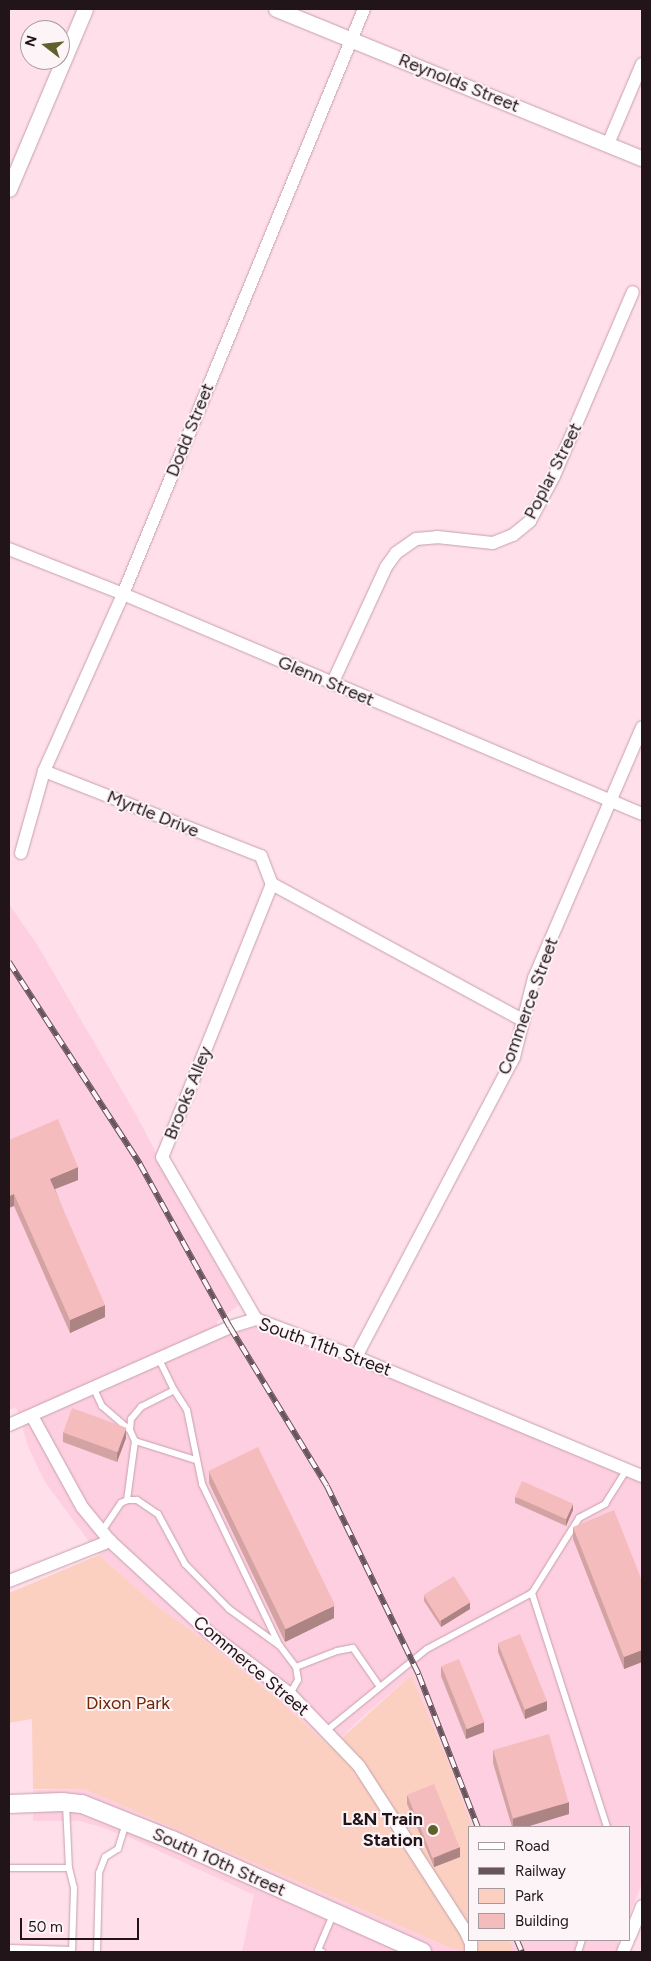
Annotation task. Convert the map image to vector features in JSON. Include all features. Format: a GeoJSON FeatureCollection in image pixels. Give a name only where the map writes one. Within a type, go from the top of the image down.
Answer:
{"type":"FeatureCollection","features":[{"type":"Feature","properties":{"kind":"main road","name":"South 10th Street"},"geometry":{"type":"LineString","coordinates":[[9,1804],[66,1802],[82,1804],[334,1912],[411,1950]]}},
{"type":"Feature","properties":{"kind":"street"},"geometry":{"type":"LineString","coordinates":[[9,189],[85,9]]}},
{"type":"Feature","properties":{"kind":"street","name":"Reynolds Street"},"geometry":{"type":"LineString","coordinates":[[276,9],[642,158]]}},
{"type":"Feature","properties":{"kind":"street","name":"Dodd Street"},"geometry":{"type":"LineString","coordinates":[[21,853],[44,771],[122,594],[364,9]]}},
{"type":"Feature","properties":{"kind":"street"},"geometry":{"type":"LineString","coordinates":[[608,144],[642,64]]}},
{"type":"Feature","properties":{"kind":"street","name":"Poplar Street"},"geometry":{"type":"LineString","coordinates":[[332,684],[386,567],[396,553],[416,540],[436,537],[493,543],[512,535],[530,521],[554,476],[633,292]]}},
{"type":"Feature","properties":{"kind":"street","name":"Glenn Street"},"geometry":{"type":"LineString","coordinates":[[9,549],[122,594],[642,814]]}},
{"type":"Feature","properties":{"kind":"street","name":"Commerce Street"},"geometry":{"type":"LineString","coordinates":[[356,1357],[514,1057],[534,978],[612,801],[642,727]]}},
{"type":"Feature","properties":{"kind":"street","name":"Myrtle Drive"},"geometry":{"type":"LineString","coordinates":[[44,771],[261,856],[272,884]]}},
{"type":"Feature","properties":{"kind":"street"},"geometry":{"type":"LineString","coordinates":[[272,884],[523,1020]]}},
{"type":"Feature","properties":{"kind":"street","name":"Brooks Alley"},"geometry":{"type":"LineString","coordinates":[[256,1319],[162,1157],[272,884]]}},
{"type":"Feature","properties":{"kind":"street","name":"South 11th Street"},"geometry":{"type":"LineString","coordinates":[[9,1425],[94,1389],[230,1327],[256,1319],[356,1357],[642,1476]]}},
{"type":"Feature","properties":{"kind":"street","name":"Commerce Street"},"geometry":{"type":"LineString","coordinates":[[32,1416],[82,1507],[106,1536],[212,1635],[290,1694],[359,1766],[406,1836],[468,1936]]}},
{"type":"Feature","properties":{"kind":"street"},"geometry":{"type":"LineString","coordinates":[[9,1581],[106,1536]]}},
{"type":"Feature","properties":{"kind":"street"},"geometry":{"type":"LineString","coordinates":[[631,1934],[642,1906]]}},
{"type":"Feature","properties":{"kind":"lane"},"geometry":{"type":"LineString","coordinates":[[159,1360],[174,1390],[187,1410],[194,1435],[196,1460],[202,1484],[280,1646],[296,1667],[298,1680],[290,1694]]}},
{"type":"Feature","properties":{"kind":"lane"},"geometry":{"type":"LineString","coordinates":[[94,1389],[102,1406],[130,1430],[135,1441],[127,1500]]}},
{"type":"Feature","properties":{"kind":"lane"},"geometry":{"type":"LineString","coordinates":[[130,1430],[131,1419],[134,1413],[141,1407],[174,1390]]}},
{"type":"Feature","properties":{"kind":"lane"},"geometry":{"type":"LineString","coordinates":[[135,1441],[196,1460]]}},
{"type":"Feature","properties":{"kind":"lane"},"geometry":{"type":"LineString","coordinates":[[326,1731],[427,1649],[532,1593],[579,1518],[604,1504],[627,1469]]}},
{"type":"Feature","properties":{"kind":"lane"},"geometry":{"type":"LineString","coordinates":[[106,1536],[120,1503],[127,1500],[138,1500],[158,1514],[185,1564],[229,1609],[280,1646]]}},
{"type":"Feature","properties":{"kind":"lane"},"geometry":{"type":"LineString","coordinates":[[532,1593],[607,1826]]}},
{"type":"Feature","properties":{"kind":"lane"},"geometry":{"type":"LineString","coordinates":[[296,1667],[337,1651],[353,1648],[380,1687]]}},
{"type":"Feature","properties":{"kind":"lane"},"geometry":{"type":"LineString","coordinates":[[9,1948],[72,1951],[74,1888],[69,1868],[66,1802]]}},
{"type":"Feature","properties":{"kind":"lane"},"geometry":{"type":"LineString","coordinates":[[97,1952],[99,1872],[104,1857],[118,1849],[126,1822]]}},
{"type":"Feature","properties":{"kind":"lane"},"geometry":{"type":"LineString","coordinates":[[9,1868],[69,1868]]}},
{"type":"Feature","properties":{"kind":"lane"},"geometry":{"type":"LineString","coordinates":[[322,1952],[318,1950],[334,1912]]}},
{"type":"Feature","properties":{"kind":"shaded area"},"geometry":{"type":"Polygon","coordinates":[[[9,904],[38,946],[138,1118],[173,1186],[239,1305],[216,1322],[225,1336],[255,1327],[271,1328],[642,1480],[642,1883],[631,1910],[631,1826],[472,1826],[449,1763],[411,1675],[360,1719],[331,1748],[281,1702],[209,1644],[152,1602],[99,1555],[45,1482],[29,1449],[16,1407],[9,1410],[9,904]]]}},
{"type":"Feature","properties":{"kind":"shaded area"},"geometry":{"type":"Polygon","coordinates":[[[84,1789],[448,1947],[471,1952],[242,1952],[254,1895],[131,1838],[98,1826],[79,1821],[33,1821],[33,1790],[84,1789]]]}},
{"type":"Feature","properties":{"kind":"shaded area"},"geometry":{"type":"Polygon","coordinates":[[[510,1941],[618,1941],[618,1952],[510,1952],[510,1941]]]}},
{"type":"Feature","properties":{"kind":"green space","name":"Dixon Park"},"geometry":{"type":"Polygon","coordinates":[[[99,1555],[152,1602],[209,1644],[281,1702],[331,1748],[411,1675],[449,1763],[472,1826],[468,1826],[468,1941],[510,1941],[513,1952],[471,1952],[448,1947],[84,1789],[33,1789],[32,1719],[9,1723],[9,1593],[99,1555]]]}},
{"type":"Feature","properties":{"kind":"building"},"geometry":{"type":"Polygon","coordinates":[[[58,1119],[78,1167],[50,1179],[105,1305],[70,1320],[14,1194],[9,1196],[9,1140],[58,1119]]]}},
{"type":"Feature","properties":{"kind":"building"},"geometry":{"type":"Polygon","coordinates":[[[72,1408],[127,1428],[118,1452],[63,1432],[72,1408]]]}},
{"type":"Feature","properties":{"kind":"building"},"geometry":{"type":"Polygon","coordinates":[[[258,1447],[335,1605],[286,1629],[209,1471],[258,1447]]]}},
{"type":"Feature","properties":{"kind":"building"},"geometry":{"type":"Polygon","coordinates":[[[522,1481],[573,1504],[566,1519],[515,1497],[522,1481]]]}},
{"type":"Feature","properties":{"kind":"building"},"geometry":{"type":"Polygon","coordinates":[[[614,1510],[642,1581],[642,1650],[624,1657],[573,1527],[614,1510]]]}},
{"type":"Feature","properties":{"kind":"building"},"geometry":{"type":"Polygon","coordinates":[[[454,1576],[470,1602],[440,1621],[423,1595],[454,1576]]]}},
{"type":"Feature","properties":{"kind":"building"},"geometry":{"type":"Polygon","coordinates":[[[520,1634],[547,1701],[525,1710],[498,1643],[520,1634]]]}},
{"type":"Feature","properties":{"kind":"building"},"geometry":{"type":"Polygon","coordinates":[[[459,1659],[484,1722],[467,1729],[441,1666],[459,1659]]]}},
{"type":"Feature","properties":{"kind":"building"},"geometry":{"type":"Polygon","coordinates":[[[549,1734],[569,1802],[513,1818],[493,1750],[549,1734]]]}},
{"type":"Feature","properties":{"kind":"building","name":"L&N Train Station"},"geometry":{"type":"Polygon","coordinates":[[[434,1784],[459,1847],[433,1858],[407,1795],[434,1784]]]}},
{"type":"Feature","properties":{"kind":"railway"},"geometry":{"type":"LineString","coordinates":[[9,962],[140,1164],[230,1327],[327,1486],[419,1675],[478,1826]]}},
{"type":"Feature","properties":{"kind":"railway"},"geometry":{"type":"LineString","coordinates":[[517,1941],[522,1952]]}},
{"type":"Feature","properties":{"kind":"place","name":"L&N Train Station"},"geometry":{"type":"Point","coordinates":[433,1830]}}]}
